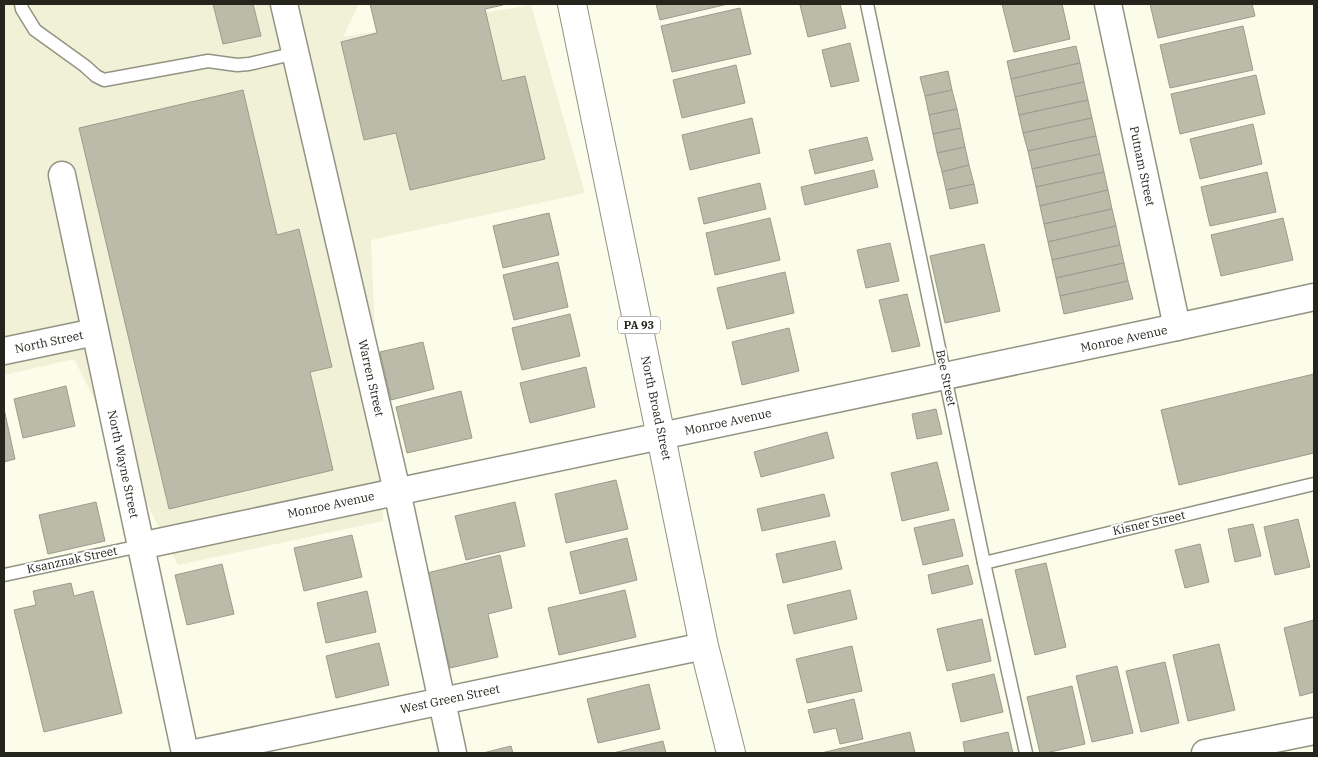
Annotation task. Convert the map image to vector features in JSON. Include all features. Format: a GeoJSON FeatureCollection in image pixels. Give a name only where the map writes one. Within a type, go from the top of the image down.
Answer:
{"type":"FeatureCollection","features":[{"type":"Feature","properties":{"kind":"highway","name":"North Broad Street"},"geometry":{"type":"LineString","coordinates":[[572,4],[704,646],[731,753]]}},
{"type":"Feature","properties":{"kind":"street","name":"Warren Street"},"geometry":{"type":"LineString","coordinates":[[284,4],[398,491],[453,753]]}},
{"type":"Feature","properties":{"kind":"street","name":"Putnam Street"},"geometry":{"type":"LineString","coordinates":[[1108,4],[1176,327]]}},
{"type":"Feature","properties":{"kind":"street","name":"North Wayne Street"},"geometry":{"type":"LineString","coordinates":[[62,176],[184,753]]}},
{"type":"Feature","properties":{"kind":"street","name":"Monroe Avenue"},"geometry":{"type":"LineString","coordinates":[[140,546],[1314,297]]}},
{"type":"Feature","properties":{"kind":"street","name":"North Street"},"geometry":{"type":"LineString","coordinates":[[4,352],[95,332]]}},
{"type":"Feature","properties":{"kind":"street","name":"West Green Street"},"geometry":{"type":"LineString","coordinates":[[195,753],[704,646]]}},
{"type":"Feature","properties":{"kind":"street"},"geometry":{"type":"LineString","coordinates":[[1205,753],[1314,731]]}},
{"type":"Feature","properties":{"kind":"lane"},"geometry":{"type":"LineString","coordinates":[[21,4],[35,30],[104,80],[208,60],[237,65],[296,53]]}},
{"type":"Feature","properties":{"kind":"lane","name":"Bee Street"},"geometry":{"type":"LineString","coordinates":[[867,4],[984,563],[1026,753]]}},
{"type":"Feature","properties":{"kind":"lane","name":"Kisner Street"},"geometry":{"type":"LineString","coordinates":[[984,563],[1314,484]]}},
{"type":"Feature","properties":{"kind":"lane","name":"Ksanznak Street"},"geometry":{"type":"LineString","coordinates":[[4,574],[140,546]]}},
{"type":"Feature","properties":{"kind":"shaded area"},"geometry":{"type":"Polygon","coordinates":[[[4,4],[359,4],[343,37],[531,5],[585,193],[371,240],[383,521],[178,565],[74,359],[4,375],[4,4]]]}},
{"type":"Feature","properties":{"kind":"building"},"geometry":{"type":"Polygon","coordinates":[[[213,4],[253,4],[261,36],[223,44],[213,4]]]}},
{"type":"Feature","properties":{"kind":"building"},"geometry":{"type":"Polygon","coordinates":[[[370,4],[503,4],[485,9],[502,81],[525,76],[545,159],[410,190],[396,133],[364,140],[341,42],[377,33],[370,4]]]}},
{"type":"Feature","properties":{"kind":"building"},"geometry":{"type":"Polygon","coordinates":[[[656,4],[728,4],[660,20],[656,4]]]}},
{"type":"Feature","properties":{"kind":"building"},"geometry":{"type":"Polygon","coordinates":[[[840,4],[846,28],[808,37],[800,5],[840,4]]]}},
{"type":"Feature","properties":{"kind":"building"},"geometry":{"type":"Polygon","coordinates":[[[1002,4],[1062,4],[1070,39],[1014,52],[1002,4]]]}},
{"type":"Feature","properties":{"kind":"building"},"geometry":{"type":"Polygon","coordinates":[[[1150,4],[1252,4],[1255,16],[1158,38],[1150,4]]]}},
{"type":"Feature","properties":{"kind":"building"},"geometry":{"type":"Polygon","coordinates":[[[740,8],[751,54],[672,72],[661,26],[740,8]]]}},
{"type":"Feature","properties":{"kind":"building"},"geometry":{"type":"Polygon","coordinates":[[[1243,26],[1253,70],[1170,88],[1160,45],[1243,26]]]}},
{"type":"Feature","properties":{"kind":"building"},"geometry":{"type":"Polygon","coordinates":[[[850,43],[859,81],[831,87],[822,50],[850,43]]]}},
{"type":"Feature","properties":{"kind":"building"},"geometry":{"type":"Polygon","coordinates":[[[1076,46],[1080,63],[1011,79],[1007,61],[1076,46]]]}},
{"type":"Feature","properties":{"kind":"building"},"geometry":{"type":"Polygon","coordinates":[[[1080,63],[1084,82],[1015,97],[1011,79],[1080,63]]]}},
{"type":"Feature","properties":{"kind":"building"},"geometry":{"type":"Polygon","coordinates":[[[736,65],[745,103],[682,118],[673,80],[736,65]]]}},
{"type":"Feature","properties":{"kind":"building"},"geometry":{"type":"Polygon","coordinates":[[[948,71],[952,90],[925,96],[920,77],[948,71]]]}},
{"type":"Feature","properties":{"kind":"building"},"geometry":{"type":"Polygon","coordinates":[[[1256,75],[1265,114],[1180,134],[1171,94],[1256,75]]]}},
{"type":"Feature","properties":{"kind":"building"},"geometry":{"type":"Polygon","coordinates":[[[1084,82],[1088,100],[1019,115],[1015,97],[1084,82]]]}},
{"type":"Feature","properties":{"kind":"building"},"geometry":{"type":"Polygon","coordinates":[[[243,90],[277,235],[299,229],[332,367],[310,372],[333,470],[169,509],[79,128],[243,90]]]}},
{"type":"Feature","properties":{"kind":"building"},"geometry":{"type":"Polygon","coordinates":[[[952,90],[957,109],[929,115],[925,96],[952,90]]]}},
{"type":"Feature","properties":{"kind":"building"},"geometry":{"type":"Polygon","coordinates":[[[1088,100],[1092,118],[1023,133],[1019,115],[1088,100]]]}},
{"type":"Feature","properties":{"kind":"building"},"geometry":{"type":"Polygon","coordinates":[[[957,109],[961,128],[933,134],[929,115],[957,109]]]}},
{"type":"Feature","properties":{"kind":"building"},"geometry":{"type":"Polygon","coordinates":[[[752,118],[760,153],[690,170],[682,135],[752,118]]]}},
{"type":"Feature","properties":{"kind":"building"},"geometry":{"type":"Polygon","coordinates":[[[1092,118],[1096,136],[1028,151],[1023,133],[1092,118]]]}},
{"type":"Feature","properties":{"kind":"building"},"geometry":{"type":"Polygon","coordinates":[[[1253,124],[1262,164],[1200,179],[1190,139],[1253,124]]]}},
{"type":"Feature","properties":{"kind":"building"},"geometry":{"type":"Polygon","coordinates":[[[961,128],[965,147],[937,153],[933,134],[961,128]]]}},
{"type":"Feature","properties":{"kind":"building"},"geometry":{"type":"Polygon","coordinates":[[[1096,136],[1100,154],[1032,169],[1028,151],[1096,136]]]}},
{"type":"Feature","properties":{"kind":"building"},"geometry":{"type":"Polygon","coordinates":[[[867,137],[873,160],[815,174],[809,150],[867,137]]]}},
{"type":"Feature","properties":{"kind":"building"},"geometry":{"type":"Polygon","coordinates":[[[965,147],[969,165],[942,172],[937,153],[965,147]]]}},
{"type":"Feature","properties":{"kind":"building"},"geometry":{"type":"Polygon","coordinates":[[[1100,154],[1104,172],[1036,187],[1032,169],[1100,154]]]}},
{"type":"Feature","properties":{"kind":"building"},"geometry":{"type":"Polygon","coordinates":[[[969,165],[974,184],[946,190],[942,172],[969,165]]]}},
{"type":"Feature","properties":{"kind":"building"},"geometry":{"type":"Polygon","coordinates":[[[874,170],[878,187],[805,205],[801,187],[874,170]]]}},
{"type":"Feature","properties":{"kind":"building"},"geometry":{"type":"Polygon","coordinates":[[[1104,172],[1108,190],[1040,206],[1036,187],[1104,172]]]}},
{"type":"Feature","properties":{"kind":"building"},"geometry":{"type":"Polygon","coordinates":[[[1267,172],[1276,212],[1210,226],[1201,187],[1267,172]]]}},
{"type":"Feature","properties":{"kind":"building"},"geometry":{"type":"Polygon","coordinates":[[[760,183],[766,209],[704,224],[698,198],[760,183]]]}},
{"type":"Feature","properties":{"kind":"building"},"geometry":{"type":"Polygon","coordinates":[[[974,184],[978,203],[950,209],[946,190],[974,184]]]}},
{"type":"Feature","properties":{"kind":"building"},"geometry":{"type":"Polygon","coordinates":[[[1108,190],[1112,209],[1044,224],[1040,206],[1108,190]]]}},
{"type":"Feature","properties":{"kind":"building"},"geometry":{"type":"Polygon","coordinates":[[[1112,209],[1116,226],[1048,242],[1044,224],[1112,209]]]}},
{"type":"Feature","properties":{"kind":"building"},"geometry":{"type":"Polygon","coordinates":[[[549,213],[559,255],[503,268],[493,226],[549,213]]]}},
{"type":"Feature","properties":{"kind":"building"},"geometry":{"type":"Polygon","coordinates":[[[770,218],[780,260],[715,275],[706,233],[770,218]]]}},
{"type":"Feature","properties":{"kind":"building"},"geometry":{"type":"Polygon","coordinates":[[[1283,218],[1293,260],[1221,276],[1211,235],[1283,218]]]}},
{"type":"Feature","properties":{"kind":"building"},"geometry":{"type":"Polygon","coordinates":[[[1116,226],[1120,245],[1052,260],[1048,242],[1116,226]]]}},
{"type":"Feature","properties":{"kind":"building"},"geometry":{"type":"Polygon","coordinates":[[[890,243],[899,281],[866,288],[857,250],[890,243]]]}},
{"type":"Feature","properties":{"kind":"building"},"geometry":{"type":"Polygon","coordinates":[[[984,244],[1000,311],[945,323],[930,256],[984,244]]]}},
{"type":"Feature","properties":{"kind":"building"},"geometry":{"type":"Polygon","coordinates":[[[1120,245],[1124,263],[1056,278],[1052,260],[1120,245]]]}},
{"type":"Feature","properties":{"kind":"building"},"geometry":{"type":"Polygon","coordinates":[[[558,262],[568,307],[514,320],[503,275],[558,262]]]}},
{"type":"Feature","properties":{"kind":"building"},"geometry":{"type":"Polygon","coordinates":[[[1124,263],[1128,281],[1060,296],[1056,278],[1124,263]]]}},
{"type":"Feature","properties":{"kind":"building"},"geometry":{"type":"Polygon","coordinates":[[[785,272],[794,313],[727,329],[717,288],[785,272]]]}},
{"type":"Feature","properties":{"kind":"building"},"geometry":{"type":"Polygon","coordinates":[[[1128,281],[1133,299],[1064,314],[1060,296],[1128,281]]]}},
{"type":"Feature","properties":{"kind":"building"},"geometry":{"type":"Polygon","coordinates":[[[907,294],[920,346],[892,352],[879,300],[907,294]]]}},
{"type":"Feature","properties":{"kind":"building"},"geometry":{"type":"Polygon","coordinates":[[[570,314],[580,356],[522,370],[512,328],[570,314]]]}},
{"type":"Feature","properties":{"kind":"building"},"geometry":{"type":"Polygon","coordinates":[[[789,328],[799,371],[742,385],[732,342],[789,328]]]}},
{"type":"Feature","properties":{"kind":"building"},"geometry":{"type":"Polygon","coordinates":[[[423,342],[434,389],[391,400],[380,352],[423,342]]]}},
{"type":"Feature","properties":{"kind":"building"},"geometry":{"type":"Polygon","coordinates":[[[586,367],[595,407],[530,423],[520,383],[586,367]]]}},
{"type":"Feature","properties":{"kind":"building"},"geometry":{"type":"Polygon","coordinates":[[[1314,374],[1314,453],[1179,485],[1161,410],[1314,374]]]}},
{"type":"Feature","properties":{"kind":"building"},"geometry":{"type":"Polygon","coordinates":[[[66,386],[75,426],[23,438],[14,399],[66,386]]]}},
{"type":"Feature","properties":{"kind":"building"},"geometry":{"type":"Polygon","coordinates":[[[461,391],[472,438],[407,453],[396,407],[461,391]]]}},
{"type":"Feature","properties":{"kind":"building"},"geometry":{"type":"Polygon","coordinates":[[[4,409],[15,459],[4,462],[4,409]]]}},
{"type":"Feature","properties":{"kind":"building"},"geometry":{"type":"Polygon","coordinates":[[[936,409],[942,434],[917,439],[912,414],[936,409]]]}},
{"type":"Feature","properties":{"kind":"building"},"geometry":{"type":"Polygon","coordinates":[[[827,432],[834,458],[761,477],[754,452],[827,432]]]}},
{"type":"Feature","properties":{"kind":"building"},"geometry":{"type":"Polygon","coordinates":[[[937,462],[949,510],[902,521],[891,473],[937,462]]]}},
{"type":"Feature","properties":{"kind":"building"},"geometry":{"type":"Polygon","coordinates":[[[616,480],[628,529],[566,543],[555,494],[616,480]]]}},
{"type":"Feature","properties":{"kind":"building"},"geometry":{"type":"Polygon","coordinates":[[[824,494],[830,516],[762,531],[757,509],[824,494]]]}},
{"type":"Feature","properties":{"kind":"building"},"geometry":{"type":"Polygon","coordinates":[[[96,502],[105,541],[48,554],[39,515],[96,502]]]}},
{"type":"Feature","properties":{"kind":"building"},"geometry":{"type":"Polygon","coordinates":[[[515,502],[525,546],[466,560],[455,516],[515,502]]]}},
{"type":"Feature","properties":{"kind":"building"},"geometry":{"type":"Polygon","coordinates":[[[954,519],[963,556],[923,565],[914,528],[954,519]]]}},
{"type":"Feature","properties":{"kind":"building"},"geometry":{"type":"Polygon","coordinates":[[[1298,519],[1310,567],[1275,575],[1264,527],[1298,519]]]}},
{"type":"Feature","properties":{"kind":"building"},"geometry":{"type":"Polygon","coordinates":[[[1253,524],[1261,556],[1235,562],[1228,529],[1253,524]]]}},
{"type":"Feature","properties":{"kind":"building"},"geometry":{"type":"Polygon","coordinates":[[[352,535],[362,577],[304,591],[294,548],[352,535]]]}},
{"type":"Feature","properties":{"kind":"building"},"geometry":{"type":"Polygon","coordinates":[[[627,538],[637,580],[580,594],[570,552],[627,538]]]}},
{"type":"Feature","properties":{"kind":"building"},"geometry":{"type":"Polygon","coordinates":[[[835,541],[842,569],[783,583],[776,554],[835,541]]]}},
{"type":"Feature","properties":{"kind":"building"},"geometry":{"type":"Polygon","coordinates":[[[1200,544],[1209,582],[1185,588],[1175,550],[1200,544]]]}},
{"type":"Feature","properties":{"kind":"building"},"geometry":{"type":"Polygon","coordinates":[[[500,555],[512,608],[488,614],[498,657],[450,668],[427,573],[500,555]]]}},
{"type":"Feature","properties":{"kind":"building"},"geometry":{"type":"Polygon","coordinates":[[[1046,563],[1066,647],[1035,655],[1015,570],[1046,563]]]}},
{"type":"Feature","properties":{"kind":"building"},"geometry":{"type":"Polygon","coordinates":[[[222,564],[234,614],[187,625],[175,575],[222,564]]]}},
{"type":"Feature","properties":{"kind":"building"},"geometry":{"type":"Polygon","coordinates":[[[968,565],[973,584],[932,594],[928,575],[968,565]]]}},
{"type":"Feature","properties":{"kind":"building"},"geometry":{"type":"Polygon","coordinates":[[[71,583],[74,596],[93,591],[122,713],[44,732],[14,610],[36,605],[33,591],[71,583]]]}},
{"type":"Feature","properties":{"kind":"building"},"geometry":{"type":"Polygon","coordinates":[[[625,590],[636,637],[559,655],[548,608],[625,590]]]}},
{"type":"Feature","properties":{"kind":"building"},"geometry":{"type":"Polygon","coordinates":[[[850,590],[857,619],[794,634],[787,605],[850,590]]]}},
{"type":"Feature","properties":{"kind":"building"},"geometry":{"type":"Polygon","coordinates":[[[367,591],[376,632],[326,643],[317,603],[367,591]]]}},
{"type":"Feature","properties":{"kind":"building"},"geometry":{"type":"Polygon","coordinates":[[[982,619],[991,661],[947,671],[937,629],[982,619]]]}},
{"type":"Feature","properties":{"kind":"building"},"geometry":{"type":"Polygon","coordinates":[[[1314,620],[1314,692],[1300,696],[1284,628],[1314,620]]]}},
{"type":"Feature","properties":{"kind":"building"},"geometry":{"type":"Polygon","coordinates":[[[379,643],[389,685],[336,698],[326,656],[379,643]]]}},
{"type":"Feature","properties":{"kind":"building"},"geometry":{"type":"Polygon","coordinates":[[[1219,644],[1235,710],[1188,721],[1173,655],[1219,644]]]}},
{"type":"Feature","properties":{"kind":"building"},"geometry":{"type":"Polygon","coordinates":[[[852,646],[862,691],[807,703],[796,659],[852,646]]]}},
{"type":"Feature","properties":{"kind":"building"},"geometry":{"type":"Polygon","coordinates":[[[1165,662],[1179,723],[1141,732],[1126,671],[1165,662]]]}},
{"type":"Feature","properties":{"kind":"building"},"geometry":{"type":"Polygon","coordinates":[[[1117,666],[1133,733],[1092,742],[1076,676],[1117,666]]]}},
{"type":"Feature","properties":{"kind":"building"},"geometry":{"type":"Polygon","coordinates":[[[994,674],[1003,712],[961,722],[952,684],[994,674]]]}},
{"type":"Feature","properties":{"kind":"building"},"geometry":{"type":"Polygon","coordinates":[[[649,684],[660,729],[598,743],[587,699],[649,684]]]}},
{"type":"Feature","properties":{"kind":"building"},"geometry":{"type":"Polygon","coordinates":[[[1072,686],[1085,744],[1040,753],[1027,697],[1072,686]]]}},
{"type":"Feature","properties":{"kind":"building"},"geometry":{"type":"Polygon","coordinates":[[[854,699],[863,739],[840,744],[836,728],[814,733],[808,710],[854,699]]]}},
{"type":"Feature","properties":{"kind":"building"},"geometry":{"type":"Polygon","coordinates":[[[910,732],[915,753],[821,753],[910,732]]]}},
{"type":"Feature","properties":{"kind":"building"},"geometry":{"type":"Polygon","coordinates":[[[1008,732],[1013,753],[965,753],[963,742],[1008,732]]]}},
{"type":"Feature","properties":{"kind":"building"},"geometry":{"type":"Polygon","coordinates":[[[663,741],[666,753],[613,753],[663,741]]]}},
{"type":"Feature","properties":{"kind":"building"},"geometry":{"type":"Polygon","coordinates":[[[511,746],[513,753],[483,753],[511,746]]]}}]}
